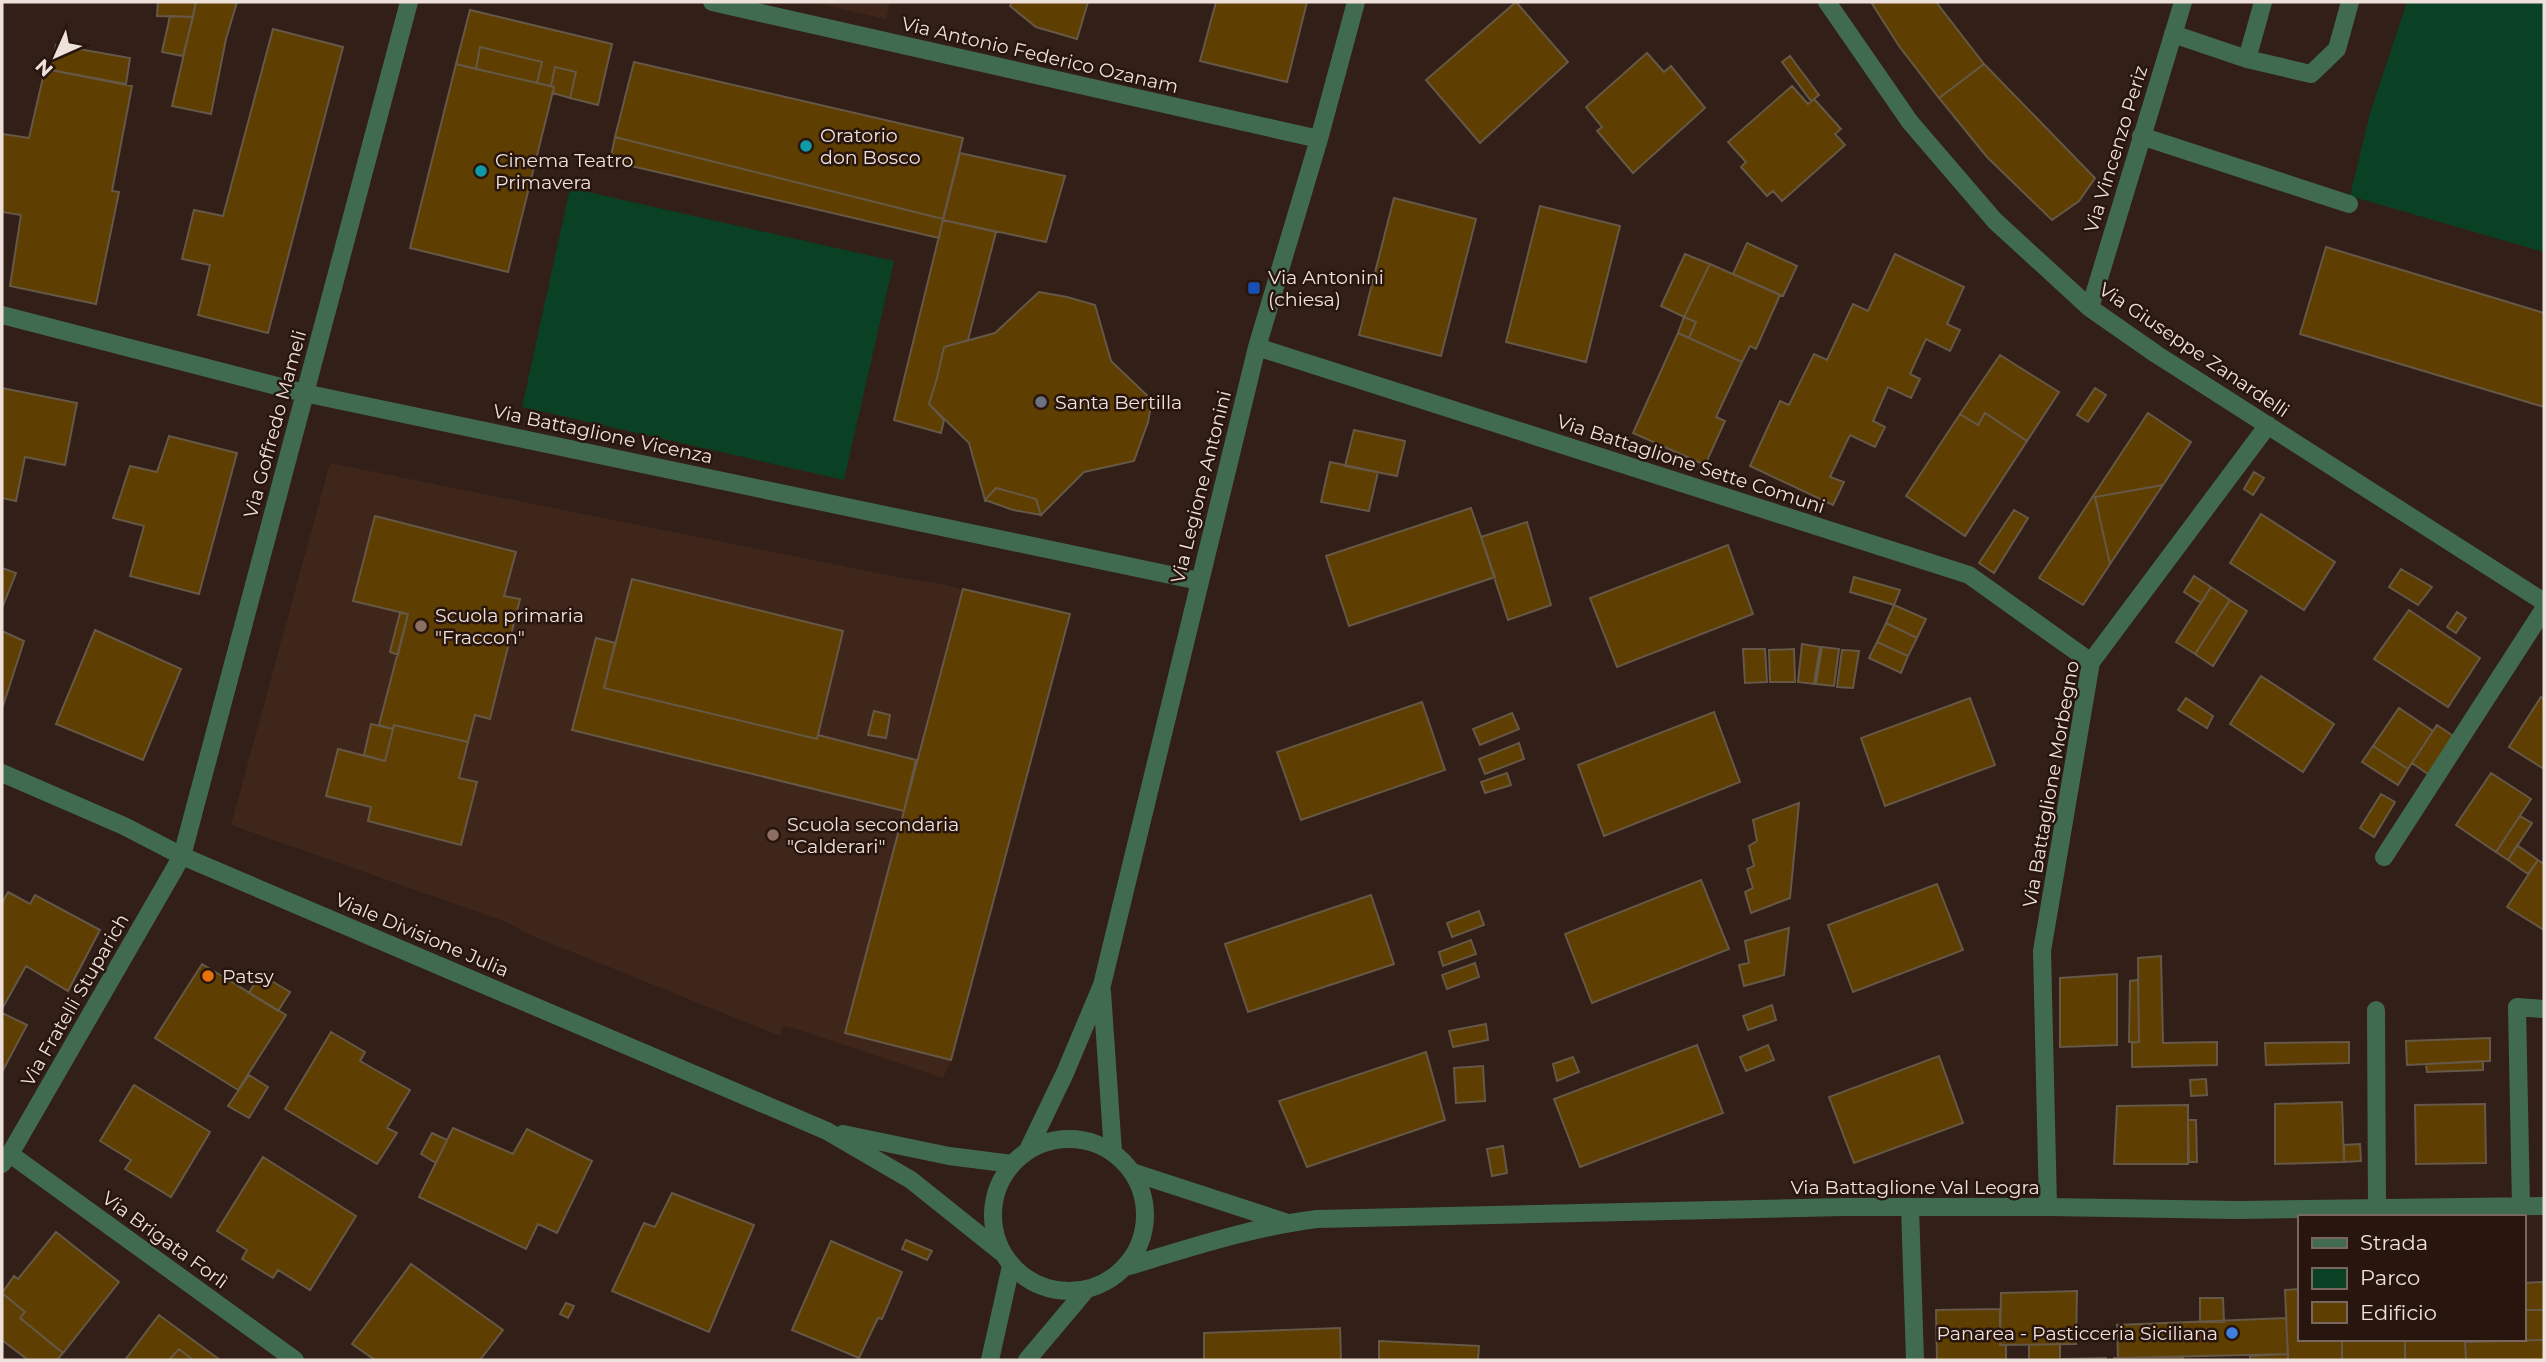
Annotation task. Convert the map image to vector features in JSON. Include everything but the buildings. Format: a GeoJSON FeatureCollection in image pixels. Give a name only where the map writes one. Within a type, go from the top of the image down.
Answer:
{"type":"FeatureCollection","features":[{"type":"Feature","properties":{"kind":"street","name":"Via Goffredo Mameli"},"geometry":{"type":"LineString","coordinates":[[182,856],[409,2]]}},
{"type":"Feature","properties":{"kind":"street","name":"Via Antonio Federico Ozanam"},"geometry":{"type":"LineString","coordinates":[[712,2],[1319,139]]}},
{"type":"Feature","properties":{"kind":"street","name":"Via Legione Antonini"},"geometry":{"type":"LineString","coordinates":[[1028,1150],[1065,1073],[1102,985],[1257,347],[1319,139],[1356,2]]}},
{"type":"Feature","properties":{"kind":"street","name":"Via Giuseppe Zanardelli"},"geometry":{"type":"LineString","coordinates":[[1827,2],[1910,122],[1995,221],[2090,308],[2155,354],[2544,602]]}},
{"type":"Feature","properties":{"kind":"street","name":"Via Vincenzo Periz"},"geometry":{"type":"LineString","coordinates":[[2090,308],[2183,2]]}},
{"type":"Feature","properties":{"kind":"street"},"geometry":{"type":"LineString","coordinates":[[2247,59],[2263,2]]}},
{"type":"Feature","properties":{"kind":"street"},"geometry":{"type":"LineString","coordinates":[[2174,34],[2247,59],[2311,74],[2337,49],[2350,2]]}},
{"type":"Feature","properties":{"kind":"street"},"geometry":{"type":"LineString","coordinates":[[2141,136],[2349,204]]}},
{"type":"Feature","properties":{"kind":"street","name":"Via Battaglione Vicenza"},"geometry":{"type":"LineString","coordinates":[[2,315],[304,393],[1199,581]]}},
{"type":"Feature","properties":{"kind":"street","name":"Via Battaglione Sette Comuni"},"geometry":{"type":"LineString","coordinates":[[1257,347],[1969,575],[2091,662]]}},
{"type":"Feature","properties":{"kind":"street","name":"Via Battaglione Morbegno"},"geometry":{"type":"LineString","coordinates":[[2048,1207],[2042,951],[2091,662],[2267,425]]}},
{"type":"Feature","properties":{"kind":"street"},"geometry":{"type":"LineString","coordinates":[[2384,858],[2544,609]]}},
{"type":"Feature","properties":{"kind":"street","name":"Viale Divisione Julia"},"geometry":{"type":"LineString","coordinates":[[2,773],[124,826],[182,856],[827,1131],[911,1180],[1006,1259]]}},
{"type":"Feature","properties":{"kind":"street","name":"Via Fratelli Stuparich"},"geometry":{"type":"LineString","coordinates":[[6,1159],[182,856]]}},
{"type":"Feature","properties":{"kind":"street","name":"Via Legione Antonini"},"geometry":{"type":"LineString","coordinates":[[1102,985],[1112,1153]]}},
{"type":"Feature","properties":{"kind":"street"},"geometry":{"type":"LineString","coordinates":[[2521,1206],[2517,1007],[2544,1009]]}},
{"type":"Feature","properties":{"kind":"street"},"geometry":{"type":"LineString","coordinates":[[2376,1010],[2377,1208]]}},
{"type":"Feature","properties":{"kind":"street","name":"Viale Divisione Julia"},"geometry":{"type":"LineString","coordinates":[[827,1131],[949,1156],[1012,1164]]}},
{"type":"Feature","properties":{"kind":"street"},"geometry":{"type":"LineString","coordinates":[[1070,1138],[1092,1142],[1112,1153],[1132,1172],[1143,1197],[1145,1223],[1139,1247],[1126,1267],[1108,1282],[1086,1290],[1062,1292],[1042,1287],[1024,1278],[1006,1259],[993,1230],[992,1206],[998,1184],[1012,1164],[1028,1150],[1048,1141],[1070,1138]]}},
{"type":"Feature","properties":{"kind":"street","name":"Via Brigata Forlì"},"geometry":{"type":"LineString","coordinates":[[6,1159],[295,1360]]}},
{"type":"Feature","properties":{"kind":"street","name":"Via Battaglione Val Leogra"},"geometry":{"type":"LineString","coordinates":[[1132,1172],[1286,1223]]}},
{"type":"Feature","properties":{"kind":"street"},"geometry":{"type":"LineString","coordinates":[[1910,1206],[1915,1360]]}},
{"type":"Feature","properties":{"kind":"street","name":"Via Battaglione Val Leogra"},"geometry":{"type":"LineString","coordinates":[[1126,1267],[1231,1236],[1317,1219],[1910,1206],[2237,1210],[2544,1206]]}},
{"type":"Feature","properties":{"kind":"street"},"geometry":{"type":"LineString","coordinates":[[990,1360],[1006,1259]]}},
{"type":"Feature","properties":{"kind":"street"},"geometry":{"type":"LineString","coordinates":[[1027,1360],[1086,1290]]}},
{"type":"Feature","properties":{"kind":"shaded area"},"geometry":{"type":"Polygon","coordinates":[[[811,2],[890,2],[886,19],[811,2]]]}},
{"type":"Feature","properties":{"kind":"shaded area","name":"Scuola secondaria \"Calderari\""},"geometry":{"type":"Polygon","coordinates":[[[330,463],[937,583],[1070,614],[951,1060],[943,1078],[796,1029],[783,1026],[780,1036],[525,933],[509,923],[231,825],[330,463]]]}},
{"type":"Feature","properties":{"kind":"green space"},"geometry":{"type":"Polygon","coordinates":[[[2407,2],[2544,2],[2544,252],[2350,196],[2370,113],[2407,2]]]}},
{"type":"Feature","properties":{"kind":"green space"},"geometry":{"type":"Polygon","coordinates":[[[570,188],[894,261],[844,480],[522,407],[570,188]]]}},
{"type":"Feature","properties":{"kind":"place","name":"Oratorio don Bosco"},"geometry":{"type":"Point","coordinates":[806,146]}},
{"type":"Feature","properties":{"kind":"place","name":"Cinema Teatro Primavera"},"geometry":{"type":"Point","coordinates":[481,171]}},
{"type":"Feature","properties":{"kind":"place","name":"Via Antonini (chiesa)"},"geometry":{"type":"Point","coordinates":[1254,288]}},
{"type":"Feature","properties":{"kind":"place","name":"Santa Bertilla"},"geometry":{"type":"Point","coordinates":[1041,402]}},
{"type":"Feature","properties":{"kind":"place","name":"Scuola primaria \"Fraccon\""},"geometry":{"type":"Point","coordinates":[421,626]}},
{"type":"Feature","properties":{"kind":"place","name":"Scuola secondaria \"Calderari\""},"geometry":{"type":"Point","coordinates":[773,835]}},
{"type":"Feature","properties":{"kind":"place","name":"Patsy"},"geometry":{"type":"Point","coordinates":[208,976]}},
{"type":"Feature","properties":{"kind":"place","name":"Panarea - Pasticceria Siciliana"},"geometry":{"type":"Point","coordinates":[2232,1333]}}]}
